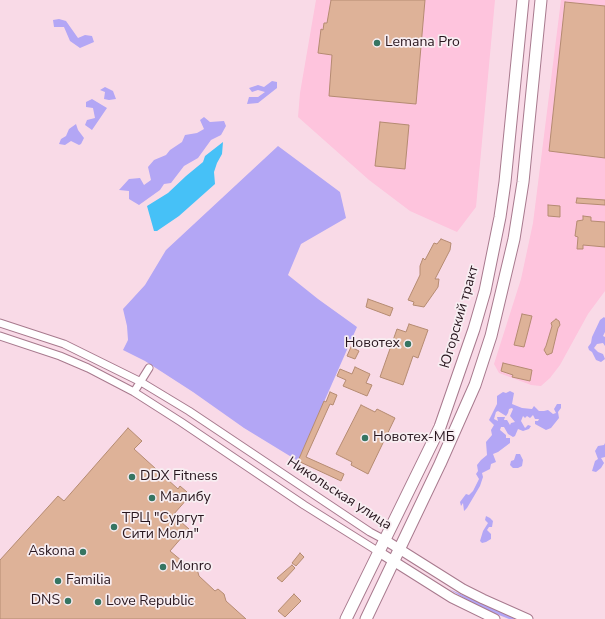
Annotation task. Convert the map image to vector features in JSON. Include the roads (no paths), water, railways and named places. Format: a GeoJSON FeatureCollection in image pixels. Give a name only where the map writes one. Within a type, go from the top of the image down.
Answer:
{"type":"FeatureCollection","features":[{"type":"Feature","properties":{"kind":"main road","name":"Югорский тракт"},"geometry":{"type":"LineString","coordinates":[[346,619],[440,427],[485,291],[499,223],[505,182],[523,0]]}},
{"type":"Feature","properties":{"kind":"main road"},"geometry":{"type":"LineString","coordinates":[[366,619],[440,464],[475,385],[491,336],[514,240],[524,182],[541,0]]}},
{"type":"Feature","properties":{"kind":"street","name":"Никольская улица"},"geometry":{"type":"LineString","coordinates":[[0,323],[64,344],[141,382],[189,411],[370,532],[463,589],[483,600],[528,619]]}},
{"type":"Feature","properties":{"kind":"street","name":"Никольская улица"},"geometry":{"type":"LineString","coordinates":[[0,336],[22,342],[67,359],[102,374],[134,392],[182,422],[304,505],[394,562],[452,598],[495,619]]}},
{"type":"Feature","properties":{"kind":"street"},"geometry":{"type":"LineString","coordinates":[[134,392],[149,368]]}},
{"type":"Feature","properties":{"kind":"water"},"geometry":{"type":"Polygon","coordinates":[[[223,142],[222,154],[214,172],[215,184],[179,216],[157,231],[154,231],[147,206],[168,193],[203,162],[205,156],[223,142]]]}},
{"type":"Feature","properties":{"kind":"place","name":"Lemana Pro"},"geometry":{"type":"Point","coordinates":[377,43]}},
{"type":"Feature","properties":{"kind":"place","name":"Новотех"},"geometry":{"type":"Point","coordinates":[408,344]}},
{"type":"Feature","properties":{"kind":"place","name":"Новотех-МБ"},"geometry":{"type":"Point","coordinates":[365,438]}},
{"type":"Feature","properties":{"kind":"place","name":"DDX Fitness"},"geometry":{"type":"Point","coordinates":[132,477]}},
{"type":"Feature","properties":{"kind":"place","name":"Малибу"},"geometry":{"type":"Point","coordinates":[152,498]}},
{"type":"Feature","properties":{"kind":"place","name":"ТРЦ \"Сургут Сити Молл\""},"geometry":{"type":"Point","coordinates":[114,527]}},
{"type":"Feature","properties":{"kind":"place","name":"Askona"},"geometry":{"type":"Point","coordinates":[83,552]}},
{"type":"Feature","properties":{"kind":"place","name":"Monro"},"geometry":{"type":"Point","coordinates":[163,567]}},
{"type":"Feature","properties":{"kind":"place","name":"Familia"},"geometry":{"type":"Point","coordinates":[58,581]}},
{"type":"Feature","properties":{"kind":"place","name":"DNS"},"geometry":{"type":"Point","coordinates":[68,601]}},
{"type":"Feature","properties":{"kind":"place","name":"Love Republic"},"geometry":{"type":"Point","coordinates":[98,602]}}]}
